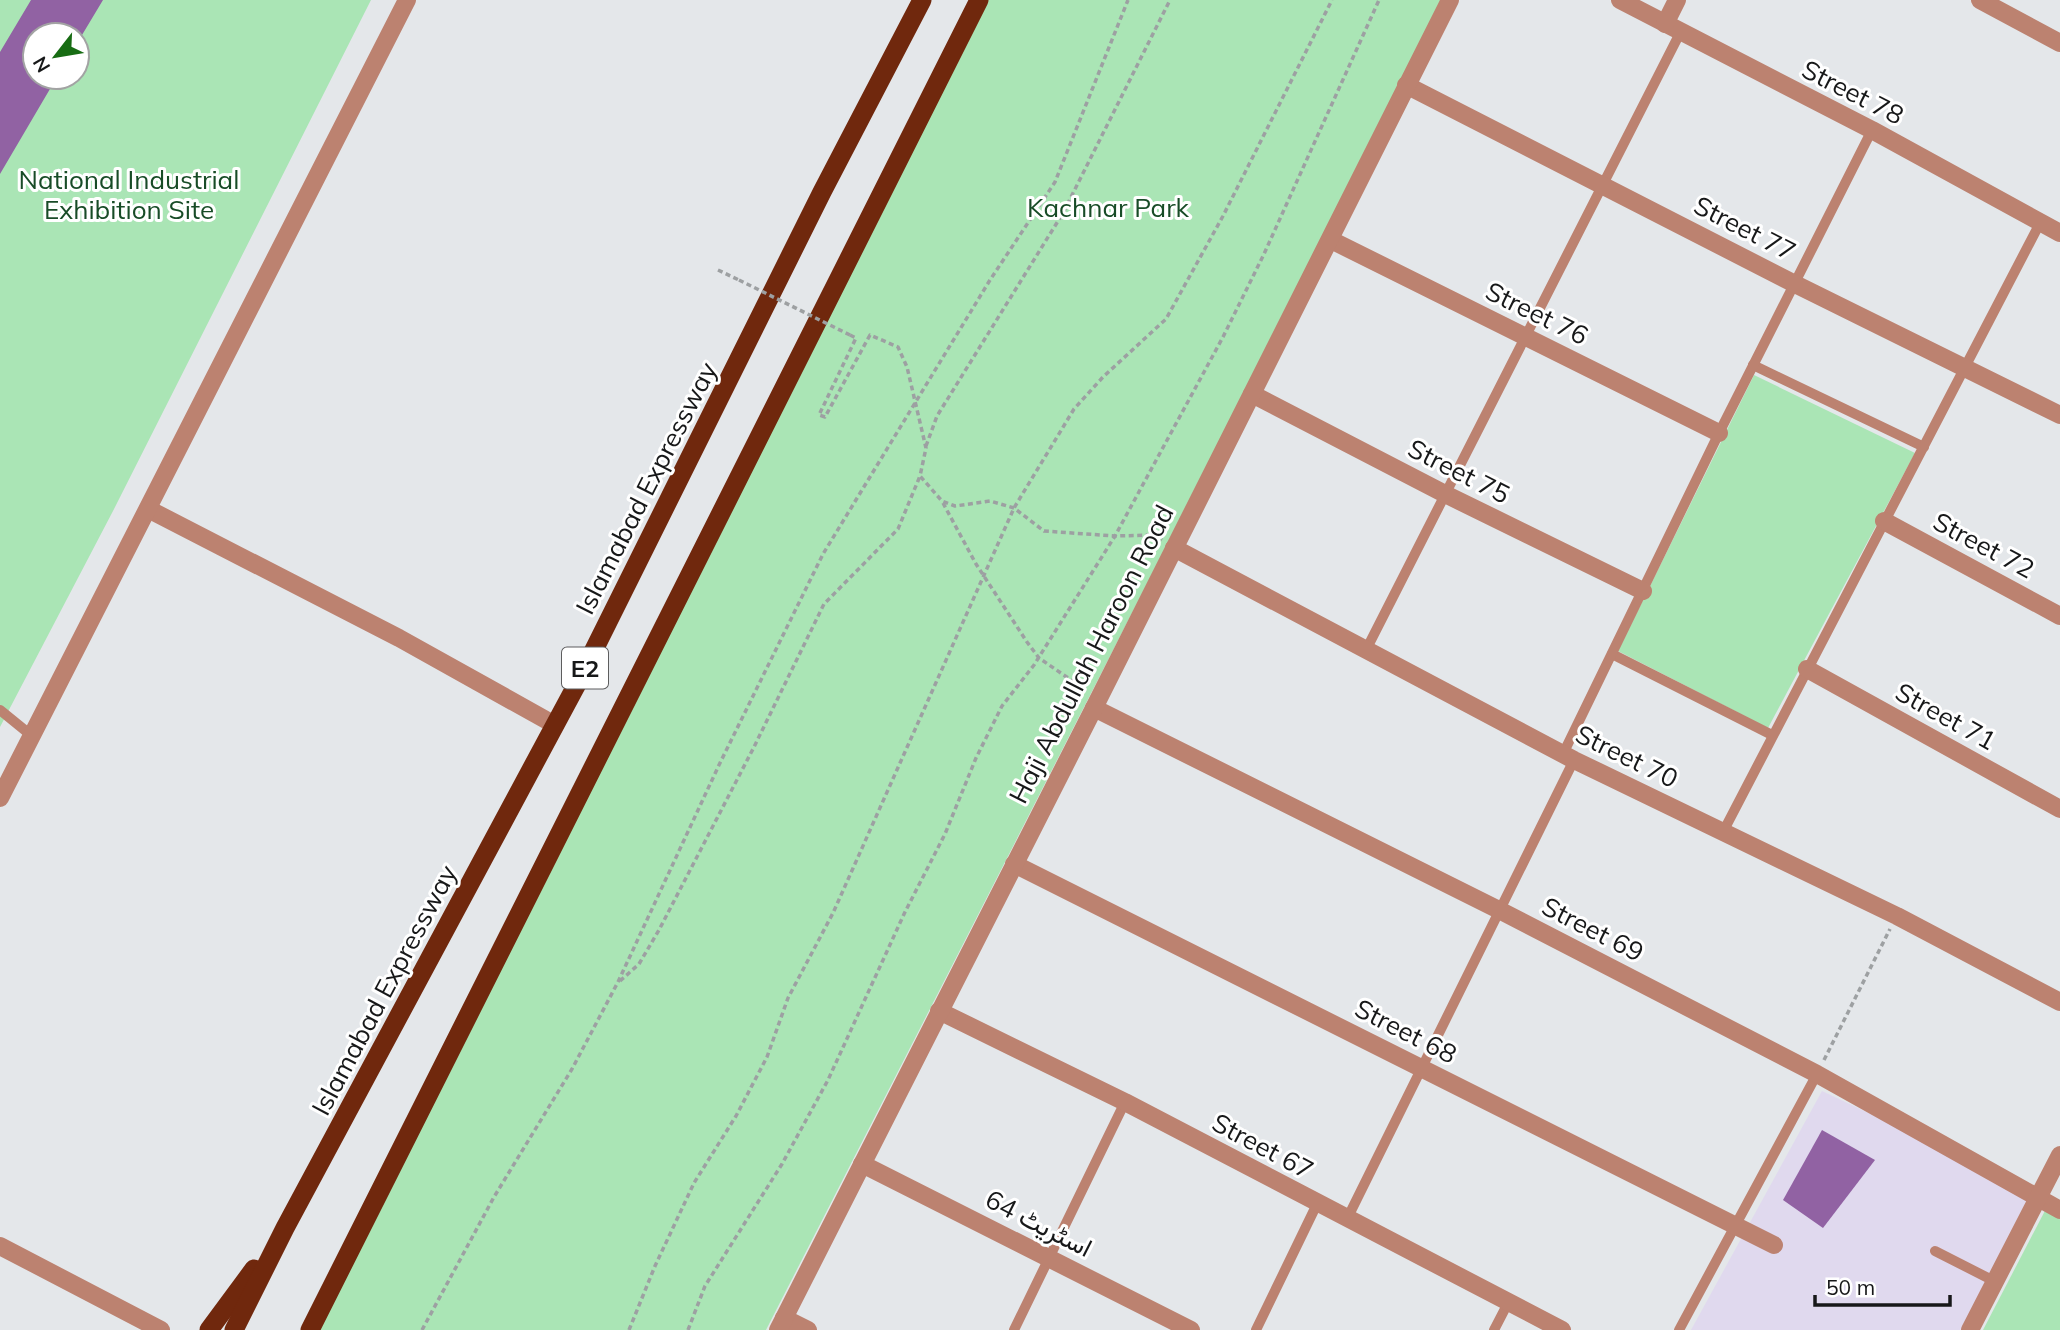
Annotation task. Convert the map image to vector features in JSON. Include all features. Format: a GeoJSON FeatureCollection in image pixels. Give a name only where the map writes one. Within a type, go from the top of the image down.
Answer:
{"type":"FeatureCollection","features":[{"type":"Feature","properties":{"kind":"highway","name":"Islamabad Expressway"},"geometry":{"type":"LineString","coordinates":[[234,1330],[285,1227],[555,725],[816,204],[922,0]]}},
{"type":"Feature","properties":{"kind":"highway","name":"E2"},"geometry":{"type":"LineString","coordinates":[[310,1330],[979,0]]}},
{"type":"Feature","properties":{"kind":"highway"},"geometry":{"type":"LineString","coordinates":[[209,1330],[285,1227]]}},
{"type":"Feature","properties":{"kind":"highway"},"geometry":{"type":"LineString","coordinates":[[323,1330],[331,1287]]}},
{"type":"Feature","properties":{"kind":"street"},"geometry":{"type":"LineString","coordinates":[[0,798],[407,0]]}},
{"type":"Feature","properties":{"kind":"street","name":"Haji Abdullah Haroon Road"},"geometry":{"type":"LineString","coordinates":[[781,1324],[1450,0]]}},
{"type":"Feature","properties":{"kind":"street","name":"Street 78"},"geometry":{"type":"LineString","coordinates":[[1620,0],[1872,131],[2060,233]]}},
{"type":"Feature","properties":{"kind":"street"},"geometry":{"type":"LineString","coordinates":[[1673,29],[1677,0]]}},
{"type":"Feature","properties":{"kind":"street"},"geometry":{"type":"LineString","coordinates":[[1980,0],[2060,43]]}},
{"type":"Feature","properties":{"kind":"street","name":"Street 77"},"geometry":{"type":"LineString","coordinates":[[1406,85],[1795,284],[2060,415]]}},
{"type":"Feature","properties":{"kind":"street","name":"Street 76"},"geometry":{"type":"LineString","coordinates":[[1331,240],[1720,433]]}},
{"type":"Feature","properties":{"kind":"street","name":"Street 75"},"geometry":{"type":"LineString","coordinates":[[1252,394],[1447,495],[1643,591]]}},
{"type":"Feature","properties":{"kind":"street"},"geometry":{"type":"LineString","coordinates":[[148,509],[399,638],[555,725]]}},
{"type":"Feature","properties":{"kind":"street","name":"Street 72"},"geometry":{"type":"LineString","coordinates":[[1884,521],[2060,616]]}},
{"type":"Feature","properties":{"kind":"street","name":"Street 70"},"geometry":{"type":"LineString","coordinates":[[1174,548],[1568,757],[1897,916],[2060,1002]]}},
{"type":"Feature","properties":{"kind":"street","name":"Street 71"},"geometry":{"type":"LineString","coordinates":[[1807,669],[2060,808]]}},
{"type":"Feature","properties":{"kind":"street","name":"Street 69"},"geometry":{"type":"LineString","coordinates":[[1095,706],[1817,1074],[2060,1210]]}},
{"type":"Feature","properties":{"kind":"street","name":"Street 68"},"geometry":{"type":"LineString","coordinates":[[1014,864],[1774,1245]]}},
{"type":"Feature","properties":{"kind":"street","name":"Street 67"},"geometry":{"type":"LineString","coordinates":[[939,1011],[1125,1102],[1562,1330]]}},
{"type":"Feature","properties":{"kind":"street"},"geometry":{"type":"LineString","coordinates":[[1970,1330],[2060,1155]]}},
{"type":"Feature","properties":{"kind":"street","name":"اسٹریٹ 64"},"geometry":{"type":"LineString","coordinates":[[862,1164],[1191,1330]]}},
{"type":"Feature","properties":{"kind":"street"},"geometry":{"type":"LineString","coordinates":[[0,1246],[161,1330]]}},
{"type":"Feature","properties":{"kind":"street"},"geometry":{"type":"LineString","coordinates":[[781,1324],[808,1330]]}},
{"type":"Feature","properties":{"kind":"lane"},"geometry":{"type":"LineString","coordinates":[[1366,650],[1447,495],[1602,184],[1673,29]]}},
{"type":"Feature","properties":{"kind":"lane"},"geometry":{"type":"LineString","coordinates":[[1348,1217],[1501,911],[1612,654],[1753,365],[1872,131]]}},
{"type":"Feature","properties":{"kind":"lane"},"geometry":{"type":"LineString","coordinates":[[1723,832],[2040,223]]}},
{"type":"Feature","properties":{"kind":"lane"},"geometry":{"type":"LineString","coordinates":[[1753,365],[1924,447]]}},
{"type":"Feature","properties":{"kind":"lane"},"geometry":{"type":"LineString","coordinates":[[1612,654],[1772,735]]}},
{"type":"Feature","properties":{"kind":"lane"},"geometry":{"type":"LineString","coordinates":[[0,710],[32,736]]}},
{"type":"Feature","properties":{"kind":"lane"},"geometry":{"type":"LineString","coordinates":[[1679,1330],[1817,1074]]}},
{"type":"Feature","properties":{"kind":"lane"},"geometry":{"type":"LineString","coordinates":[[1014,1330],[1125,1102]]}},
{"type":"Feature","properties":{"kind":"lane"},"geometry":{"type":"LineString","coordinates":[[1256,1330],[1317,1204]]}},
{"type":"Feature","properties":{"kind":"lane"},"geometry":{"type":"LineString","coordinates":[[1935,1251],[1996,1282]]}},
{"type":"Feature","properties":{"kind":"lane"},"geometry":{"type":"LineString","coordinates":[[1494,1330],[1508,1303]]}},
{"type":"Feature","properties":{"kind":"path"},"geometry":{"type":"LineString","coordinates":[[422,1330],[494,1197],[572,1069],[618,982],[719,765],[823,554],[990,280],[1055,182],[1128,0]]}},
{"type":"Feature","properties":{"kind":"path"},"geometry":{"type":"LineString","coordinates":[[618,982],[639,964],[659,930],[723,809],[824,604],[898,529],[920,476],[937,416],[1063,213],[1170,0]]}},
{"type":"Feature","properties":{"kind":"path"},"geometry":{"type":"LineString","coordinates":[[629,1330],[654,1266],[694,1183],[736,1116],[767,1057],[789,998],[833,914],[1014,508],[1074,409],[1103,377],[1166,319],[1229,203],[1332,0]]}},
{"type":"Feature","properties":{"kind":"path"},"geometry":{"type":"LineString","coordinates":[[688,1330],[705,1286],[782,1164],[828,1080],[905,912],[945,834],[976,758],[1002,706],[1039,658],[1115,536],[1223,337],[1379,0]]}},
{"type":"Feature","properties":{"kind":"path"},"geometry":{"type":"LineString","coordinates":[[719,271],[856,338],[819,415],[825,417],[870,335],[898,347],[907,367],[926,448]]}},
{"type":"Feature","properties":{"kind":"path"},"geometry":{"type":"LineString","coordinates":[[920,476],[942,501],[984,576],[1039,658],[1071,680],[1095,706]]}},
{"type":"Feature","properties":{"kind":"path"},"geometry":{"type":"LineString","coordinates":[[942,501],[955,506],[990,501],[1014,508],[1044,531],[1115,536],[1155,535],[1174,548]]}},
{"type":"Feature","properties":{"kind":"path"},"geometry":{"type":"LineString","coordinates":[[1817,1074],[1897,916]]}},
{"type":"Feature","properties":{"kind":"shaded area"},"geometry":{"type":"Polygon","coordinates":[[[1822,1091],[2032,1190],[1961,1330],[1691,1330],[1822,1091]]]}},
{"type":"Feature","properties":{"kind":"green space","name":"National Industrial Exhibition Site"},"geometry":{"type":"Polygon","coordinates":[[[0,0],[371,0],[113,511],[0,727],[0,0]]]}},
{"type":"Feature","properties":{"kind":"green space","name":"Kachnar Park"},"geometry":{"type":"Polygon","coordinates":[[[982,0],[1445,0],[766,1330],[319,1330],[982,0]]]}},
{"type":"Feature","properties":{"kind":"green space"},"geometry":{"type":"Polygon","coordinates":[[[1754,375],[1915,453],[1768,728],[1618,651],[1754,375]]]}},
{"type":"Feature","properties":{"kind":"green space"},"geometry":{"type":"Polygon","coordinates":[[[2050,1201],[2060,1206],[2060,1330],[1983,1330],[2050,1201]]]}},
{"type":"Feature","properties":{"kind":"building"},"geometry":{"type":"Polygon","coordinates":[[[31,0],[103,0],[90,21],[21,21],[21,91],[49,91],[0,174],[0,52],[31,0]]]}},
{"type":"Feature","properties":{"kind":"building"},"geometry":{"type":"Polygon","coordinates":[[[1822,1130],[1875,1160],[1823,1228],[1783,1200],[1822,1130]]]}}]}
